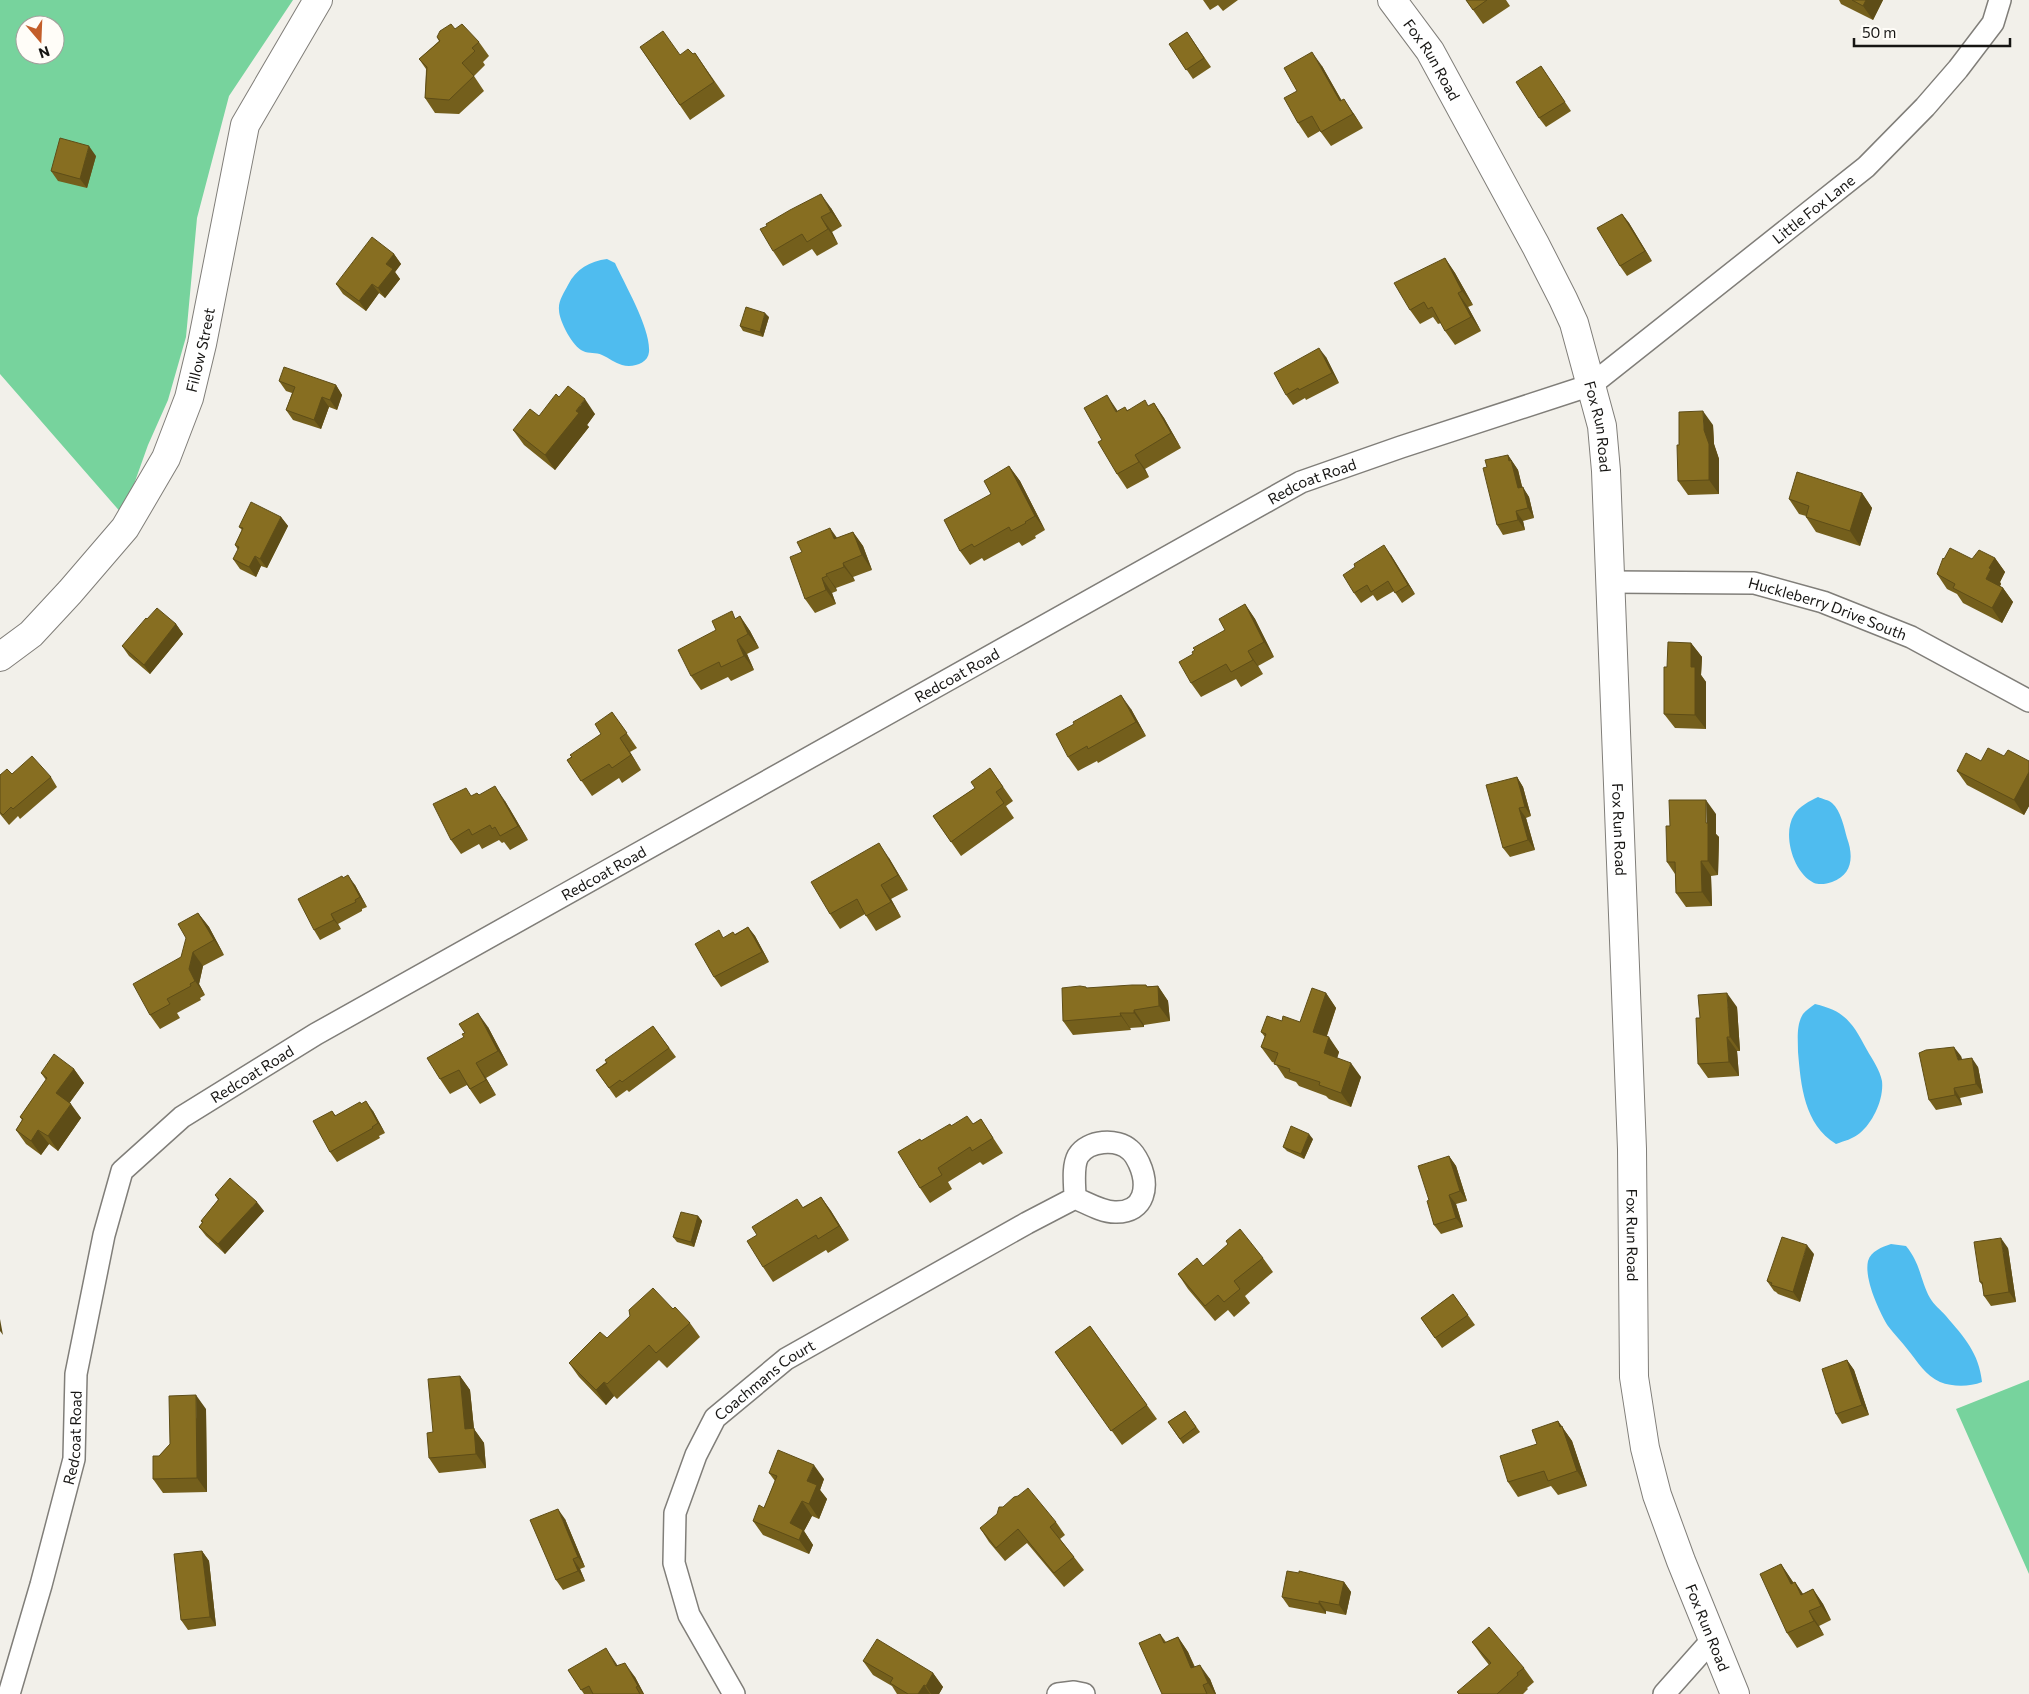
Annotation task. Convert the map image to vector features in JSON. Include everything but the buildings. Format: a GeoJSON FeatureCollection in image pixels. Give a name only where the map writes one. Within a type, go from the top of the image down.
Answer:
{"type":"FeatureCollection","features":[{"type":"Feature","properties":{"kind":"street","name":"Fillow Street"},"geometry":{"type":"LineString","coordinates":[[0,657],[31,634],[125,528],[166,458],[189,398],[202,344],[245,125],[318,0]]}},
{"type":"Feature","properties":{"kind":"street","name":"Fox Run Road"},"geometry":{"type":"LineString","coordinates":[[1392,0],[1430,51],[1536,246],[1574,324],[1602,426],[1606,471],[1632,1149],[1630,1181],[1634,1377],[1645,1448],[1657,1495],[1712,1640],[1735,1694]]}},
{"type":"Feature","properties":{"kind":"street","name":"Little Fox Lane"},"geometry":{"type":"LineString","coordinates":[[1591,385],[1866,167],[1925,107],[1958,69],[1993,23],[2000,0]]}},
{"type":"Feature","properties":{"kind":"street","name":"Redcoat Road"},"geometry":{"type":"LineString","coordinates":[[8,1694],[41,1585],[74,1460],[76,1374],[104,1235],[122,1171],[182,1117],[316,1034],[1301,482],[1591,385]]}},
{"type":"Feature","properties":{"kind":"street","name":"Huckleberry Drive South"},"geometry":{"type":"LineString","coordinates":[[1610,582],[1754,583],[1823,602],[1910,637],[2029,701]]}},
{"type":"Feature","properties":{"kind":"street","name":"Coachmans Court"},"geometry":{"type":"LineString","coordinates":[[734,1694],[689,1615],[674,1563],[675,1513],[696,1455],[715,1418],[786,1359],[1018,1228],[1075,1198]]}},
{"type":"Feature","properties":{"kind":"street"},"geometry":{"type":"LineString","coordinates":[[1664,1694],[1712,1640]]}},
{"type":"Feature","properties":{"kind":"street"},"geometry":{"type":"LineString","coordinates":[[1058,1694],[1074,1692],[1084,1694]]}},
{"type":"Feature","properties":{"kind":"green space"},"geometry":{"type":"Polygon","coordinates":[[[0,0],[293,0],[229,96],[197,218],[186,337],[168,400],[148,445],[123,515],[0,374],[0,0]]]}},
{"type":"Feature","properties":{"kind":"green space"},"geometry":{"type":"Polygon","coordinates":[[[2029,1380],[2029,1574],[1956,1409],[2029,1380]]]}},
{"type":"Feature","properties":{"kind":"water"},"geometry":{"type":"Polygon","coordinates":[[[607,259],[615,263],[646,331],[649,352],[646,360],[639,364],[622,365],[600,354],[585,352],[579,349],[567,333],[561,320],[560,300],[571,279],[579,270],[589,264],[607,259]]]}},
{"type":"Feature","properties":{"kind":"water"},"geometry":{"type":"Polygon","coordinates":[[[1818,797],[1831,802],[1838,810],[1851,858],[1850,865],[1844,875],[1832,882],[1823,884],[1814,883],[1800,871],[1792,852],[1789,832],[1796,812],[1802,806],[1818,797]]]}},
{"type":"Feature","properties":{"kind":"water"},"geometry":{"type":"Polygon","coordinates":[[[1815,1004],[1834,1010],[1853,1026],[1876,1065],[1882,1081],[1877,1110],[1869,1123],[1857,1135],[1836,1144],[1825,1136],[1811,1115],[1806,1103],[1801,1078],[1798,1052],[1799,1023],[1803,1014],[1815,1004]]]}},
{"type":"Feature","properties":{"kind":"water"},"geometry":{"type":"Polygon","coordinates":[[[1891,1244],[1906,1246],[1911,1253],[1933,1303],[1970,1346],[1978,1362],[1982,1382],[1966,1386],[1956,1386],[1940,1382],[1922,1368],[1888,1326],[1873,1295],[1867,1268],[1869,1258],[1874,1252],[1891,1244]]]}}]}
